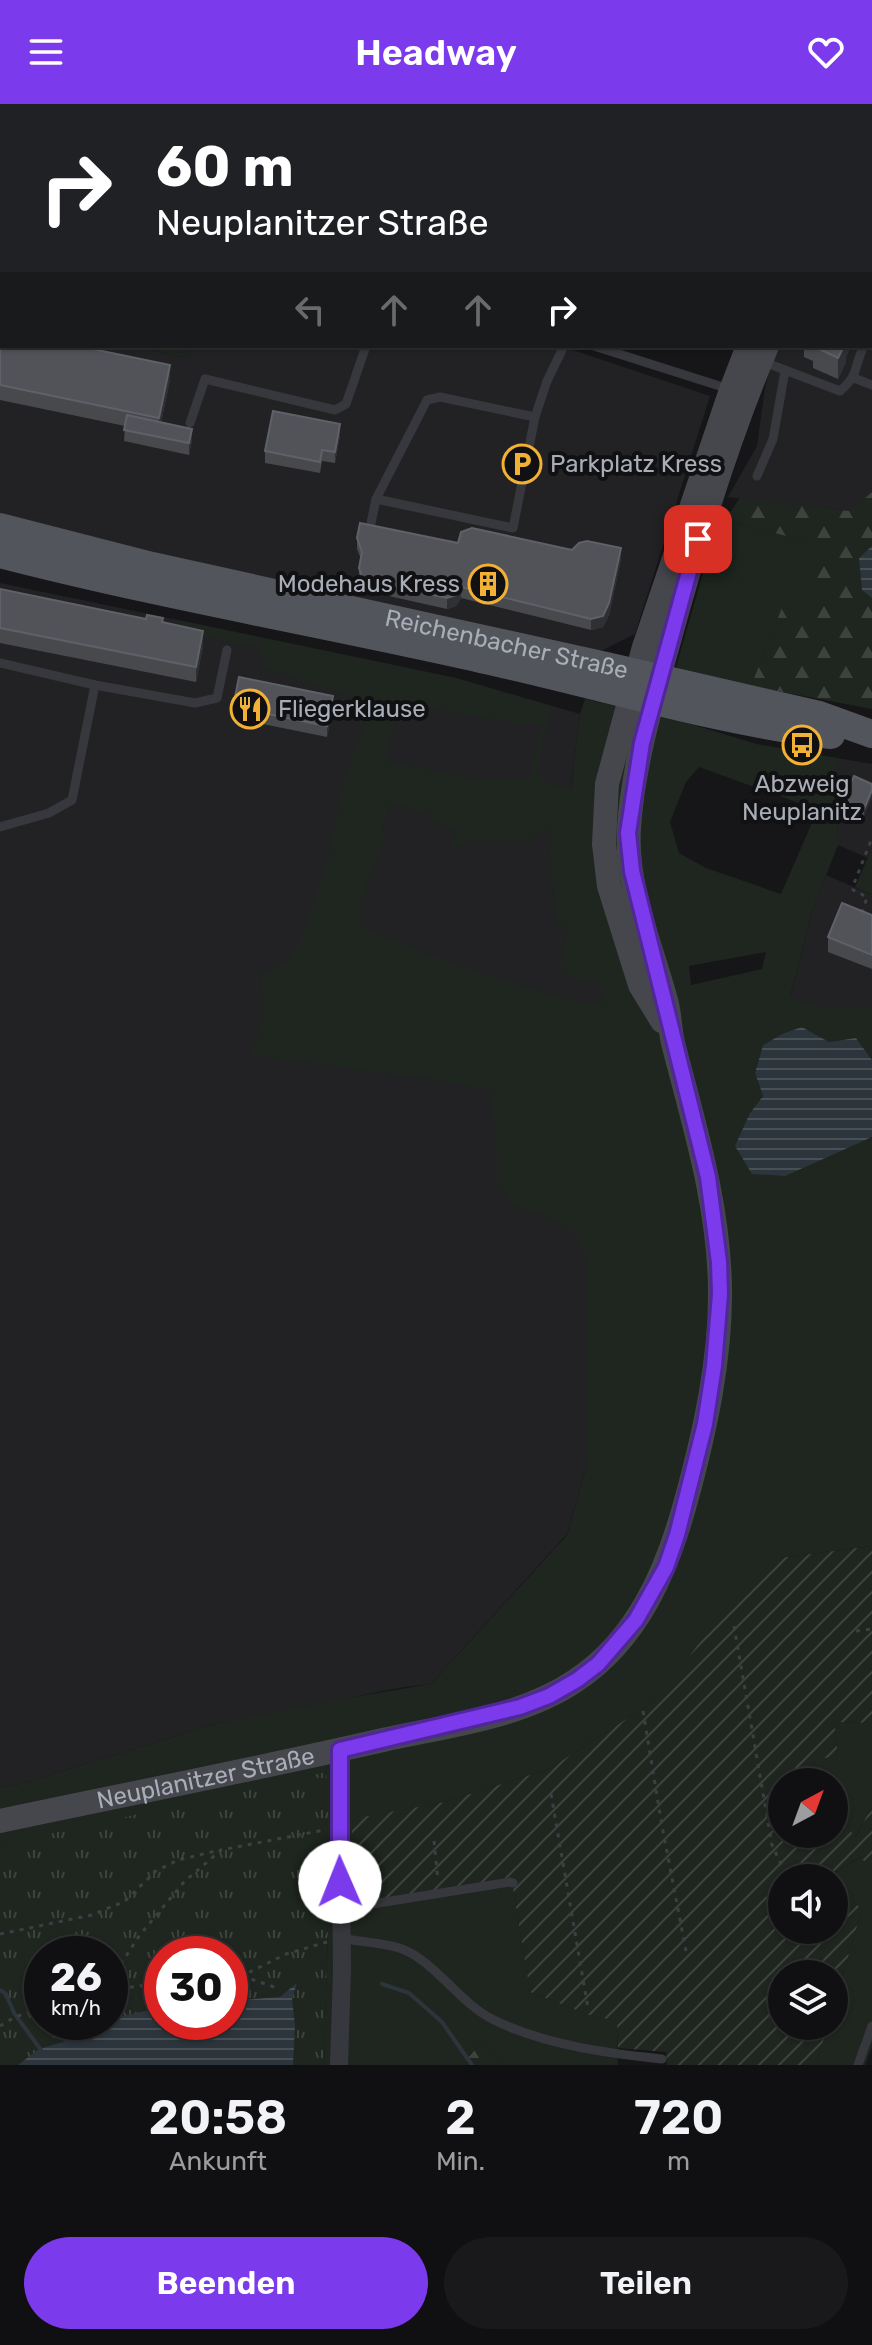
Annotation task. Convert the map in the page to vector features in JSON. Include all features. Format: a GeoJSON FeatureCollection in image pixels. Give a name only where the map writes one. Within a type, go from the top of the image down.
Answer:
{"type":"FeatureCollection","features":[{"type":"Feature","properties":{"kind":"main road","name":"Neuplanitzer Straße"},"geometry":{"type":"LineString","coordinates":[[0,1821],[340,1750],[479,1718],[549,1696],[577,1680],[619,1642],[636,1620],[666,1567],[705,1424],[715,1354],[719,1262],[708,1177],[671,1037],[640,985],[619,924],[607,876],[604,844],[607,784],[691,561],[739,392],[759,351]]}},
{"type":"Feature","properties":{"kind":"main road","name":"Reichenbacher Straße"},"geometry":{"type":"LineString","coordinates":[[0,527],[645,686],[806,732],[872,736]]}},
{"type":"Feature","properties":{"kind":"main road","name":"Reichenbacher Straße"},"geometry":{"type":"LineString","coordinates":[[0,554],[191,600],[481,658],[645,686]]}},
{"type":"Feature","properties":{"kind":"street"},"geometry":{"type":"LineString","coordinates":[[339,2065],[340,1750]]}},
{"type":"Feature","properties":{"kind":"lane"},"geometry":{"type":"LineString","coordinates":[[190,423],[205,379],[335,410],[346,404],[365,348]]}},
{"type":"Feature","properties":{"kind":"lane"},"geometry":{"type":"LineString","coordinates":[[376,499],[513,528],[535,417],[547,381],[563,348]]}},
{"type":"Feature","properties":{"kind":"lane"},"geometry":{"type":"LineString","coordinates":[[600,348],[739,392]]}},
{"type":"Feature","properties":{"kind":"lane"},"geometry":{"type":"LineString","coordinates":[[759,351],[785,371],[840,391],[854,378],[863,348]]}},
{"type":"Feature","properties":{"kind":"lane"},"geometry":{"type":"LineString","coordinates":[[757,476],[773,439],[785,371]]}},
{"type":"Feature","properties":{"kind":"lane"},"geometry":{"type":"LineString","coordinates":[[854,378],[872,385]]}},
{"type":"Feature","properties":{"kind":"lane"},"geometry":{"type":"LineString","coordinates":[[370,528],[376,499],[427,400],[440,397],[535,417]]}},
{"type":"Feature","properties":{"kind":"lane"},"geometry":{"type":"LineString","coordinates":[[0,663],[95,685],[195,703],[217,698],[227,650]]}},
{"type":"Feature","properties":{"kind":"lane"},"geometry":{"type":"LineString","coordinates":[[0,827],[49,813],[72,800],[95,685]]}},
{"type":"Feature","properties":{"kind":"lane"},"geometry":{"type":"LineString","coordinates":[[341,1909],[513,1883]]}},
{"type":"Feature","properties":{"kind":"lane"},"geometry":{"type":"LineString","coordinates":[[341,1938],[402,1949],[427,1965],[462,1999],[493,2020],[538,2036],[601,2051],[662,2059]]}},
{"type":"Feature","properties":{"kind":"lane"},"geometry":{"type":"LineString","coordinates":[[858,2065],[872,2026]]}},
{"type":"Feature","properties":{"kind":"path"},"geometry":{"type":"LineString","coordinates":[[872,838],[853,890],[867,897],[862,913],[872,917]]}},
{"type":"Feature","properties":{"kind":"path"},"geometry":{"type":"LineString","coordinates":[[734,1626],[772,1845],[781,1864]]}},
{"type":"Feature","properties":{"kind":"path"},"geometry":{"type":"LineString","coordinates":[[856,1631],[872,1629]]}},
{"type":"Feature","properties":{"kind":"path"},"geometry":{"type":"LineString","coordinates":[[643,1711],[687,1956]]}},
{"type":"Feature","properties":{"kind":"path"},"geometry":{"type":"LineString","coordinates":[[551,1794],[588,2008]]}},
{"type":"Feature","properties":{"kind":"path"},"geometry":{"type":"LineString","coordinates":[[0,1934],[92,1915],[125,1901],[156,1871],[178,1860],[276,1837],[339,1827]]}},
{"type":"Feature","properties":{"kind":"path"},"geometry":{"type":"LineString","coordinates":[[434,1841],[438,1893]]}},
{"type":"Feature","properties":{"kind":"path"},"geometry":{"type":"LineString","coordinates":[[128,1953],[184,1882],[221,1850]]}},
{"type":"Feature","properties":{"kind":"path"},"geometry":{"type":"LineString","coordinates":[[248,1973],[286,1954],[341,1938]]}},
{"type":"Feature","properties":{"kind":"path"},"geometry":{"type":"LineString","coordinates":[[248,1978],[277,1988]]}},
{"type":"Feature","properties":{"kind":"path"},"geometry":{"type":"LineString","coordinates":[[0,2026],[24,2013]]}},
{"type":"Feature","properties":{"kind":"shaded area"},"geometry":{"type":"Polygon","coordinates":[[[0,348],[144,348],[180,357],[192,348],[567,348],[710,396],[635,634],[601,651],[51,532],[0,517],[0,348]]]}},
{"type":"Feature","properties":{"kind":"shaded area"},"geometry":{"type":"Polygon","coordinates":[[[775,348],[872,348],[872,492],[851,511],[728,497],[757,446],[775,348]]]}},
{"type":"Feature","properties":{"kind":"shaded area"},"geometry":{"type":"Polygon","coordinates":[[[872,546],[872,598],[862,590],[859,558],[872,546]]]}},
{"type":"Feature","properties":{"kind":"shaded area"},"geometry":{"type":"Polygon","coordinates":[[[0,583],[456,678],[580,714],[565,834],[625,1022],[670,1222],[588,1260],[588,1461],[567,1534],[431,1684],[212,1725],[0,1788],[0,583]]]}},
{"type":"Feature","properties":{"kind":"shaded area"},"geometry":{"type":"Polygon","coordinates":[[[837,758],[872,764],[872,848],[868,858],[838,845],[837,758]]]}},
{"type":"Feature","properties":{"kind":"shaded area"},"geometry":{"type":"Polygon","coordinates":[[[826,875],[872,895],[872,1006],[836,1010],[806,1005],[790,998],[813,908],[826,875]]]}},
{"type":"Feature","properties":{"kind":"shaded area"},"geometry":{"type":"Polygon","coordinates":[[[802,1027],[829,1042],[856,1038],[872,1060],[872,1137],[785,1176],[752,1174],[735,1146],[750,1113],[763,1096],[755,1073],[763,1045],[802,1027]]]}},
{"type":"Feature","properties":{"kind":"shaded area"},"geometry":{"type":"Polygon","coordinates":[[[297,1983],[292,1999],[295,2025],[293,2065],[18,2065],[39,2049],[66,2040],[128,2040],[128,2015],[144,2011],[144,2040],[248,2040],[248,2000],[280,1997],[297,1983]]]}},
{"type":"Feature","properties":{"kind":"green space"},"geometry":{"type":"Polygon","coordinates":[[[144,348],[192,348],[180,357],[144,348]]]}},
{"type":"Feature","properties":{"kind":"green space"},"geometry":{"type":"Polygon","coordinates":[[[872,492],[872,709],[751,686],[785,600],[808,605],[820,545],[725,520],[740,498],[850,511],[872,492]]]}},
{"type":"Feature","properties":{"kind":"green space"},"geometry":{"type":"Polygon","coordinates":[[[725,520],[821,545],[808,606],[785,601],[751,686],[676,667],[709,553],[725,520]]]}},
{"type":"Feature","properties":{"kind":"green space"},"geometry":{"type":"Polygon","coordinates":[[[178,620],[456,678],[551,706],[537,772],[549,785],[571,788],[580,714],[585,699],[677,720],[757,744],[837,758],[838,845],[813,908],[790,997],[820,1007],[872,1006],[872,1060],[856,1038],[829,1042],[802,1027],[784,1033],[763,1045],[755,1073],[763,1096],[750,1113],[836,1151],[872,1137],[872,1546],[779,1558],[648,1705],[549,1769],[445,1802],[352,1820],[353,1904],[511,1877],[530,1992],[589,2015],[617,2021],[618,2065],[501,2065],[481,2043],[466,2059],[468,2065],[324,2065],[330,1854],[34,1839],[0,1845],[0,1788],[212,1725],[431,1684],[567,1535],[588,1461],[588,1260],[579,1239],[554,1219],[514,1206],[497,1184],[497,1140],[489,1090],[251,1055],[263,1019],[261,973],[285,965],[302,936],[327,860],[344,778],[368,715],[395,721],[386,761],[478,779],[529,780],[542,724],[515,723],[359,700],[264,668],[259,648],[184,633],[178,620]],[[699,767],[686,782],[670,822],[679,853],[706,868],[781,894],[811,825],[799,803],[699,767]],[[390,803],[382,828],[385,839],[359,912],[361,927],[457,965],[584,1004],[606,1001],[598,982],[573,980],[559,967],[568,930],[555,918],[549,844],[551,822],[534,839],[508,842],[468,839],[455,849],[451,842],[457,829],[435,822],[423,812],[390,803]],[[766,952],[689,966],[691,985],[762,969],[766,952]]]}},
{"type":"Feature","properties":{"kind":"green space"},"geometry":{"type":"Polygon","coordinates":[[[872,848],[872,895],[855,887],[872,848]]]}},
{"type":"Feature","properties":{"kind":"green space"},"geometry":{"type":"Polygon","coordinates":[[[872,1546],[872,1723],[834,1722],[838,1755],[813,1761],[817,1768],[768,1768],[768,1848],[848,1848],[848,1826],[855,1838],[872,1806],[872,1872],[861,1857],[848,1865],[768,1864],[768,1944],[848,1944],[848,1898],[862,1909],[847,1960],[768,1960],[768,2040],[824,2040],[816,2065],[667,2065],[666,2052],[618,2048],[617,2021],[589,2015],[530,1992],[511,1877],[352,1904],[352,1819],[445,1802],[549,1769],[648,1705],[739,1590],[779,1558],[872,1546]]]}},
{"type":"Feature","properties":{"kind":"green space"},"geometry":{"type":"Polygon","coordinates":[[[834,1722],[872,1723],[872,1806],[854,1839],[848,1828],[848,1768],[817,1768],[813,1760],[838,1755],[834,1722]]]}},
{"type":"Feature","properties":{"kind":"green space"},"geometry":{"type":"Polygon","coordinates":[[[326,1772],[330,1854],[324,2065],[0,2065],[0,1845],[326,1772]]]}},
{"type":"Feature","properties":{"kind":"green space"},"geometry":{"type":"Polygon","coordinates":[[[862,1857],[872,1872],[872,2047],[865,2065],[816,2065],[824,2040],[848,2040],[847,1960],[862,1909],[848,1898],[848,1865],[862,1857]]]}},
{"type":"Feature","properties":{"kind":"green space"},"geometry":{"type":"Polygon","coordinates":[[[481,2043],[501,2065],[468,2065],[466,2060],[481,2043]]]}},
{"type":"Feature","properties":{"kind":"building"},"geometry":{"type":"Polygon","coordinates":[[[0,348],[88,348],[170,365],[159,418],[0,385],[0,348]]]}},
{"type":"Feature","properties":{"kind":"building"},"geometry":{"type":"Polygon","coordinates":[[[817,348],[843,348],[838,358],[817,348]]]}},
{"type":"Feature","properties":{"kind":"building"},"geometry":{"type":"Polygon","coordinates":[[[273,411],[340,424],[335,452],[322,450],[320,462],[265,451],[273,411]]]}},
{"type":"Feature","properties":{"kind":"building"},"geometry":{"type":"Polygon","coordinates":[[[127,415],[192,429],[189,443],[124,430],[127,415]]]}},
{"type":"Feature","properties":{"kind":"building","name":"Modehaus Kress"},"geometry":{"type":"Polygon","coordinates":[[[360,523],[458,543],[461,532],[472,528],[572,550],[579,543],[587,541],[621,548],[609,603],[603,616],[591,619],[461,587],[456,595],[447,598],[371,581],[362,577],[359,568],[362,552],[357,538],[360,523]]]}},
{"type":"Feature","properties":{"kind":"building"},"geometry":{"type":"Polygon","coordinates":[[[0,589],[146,619],[147,615],[163,618],[162,622],[203,631],[196,667],[0,628],[0,589]]]}},
{"type":"Feature","properties":{"kind":"building"},"geometry":{"type":"Polygon","coordinates":[[[239,677],[333,696],[327,726],[233,707],[239,677]]]}},
{"type":"Feature","properties":{"kind":"building"},"geometry":{"type":"Polygon","coordinates":[[[854,776],[872,784],[864,809],[860,807],[858,813],[846,807],[848,801],[844,799],[854,776]]]}},
{"type":"Feature","properties":{"kind":"building"},"geometry":{"type":"Polygon","coordinates":[[[842,903],[872,915],[872,955],[828,937],[842,903]]]}},
{"type":"Feature","properties":{"kind":"waterway"},"geometry":{"type":"LineString","coordinates":[[382,1984],[409,1993],[442,2022],[472,2065]]}},
{"type":"Feature","properties":{"kind":"waterway"},"geometry":{"type":"LineString","coordinates":[[0,1990],[6,1994],[14,2013],[41,2050]]}},
{"type":"Feature","properties":{"kind":"place","name":"Parkplatz Kress"},"geometry":{"type":"Point","coordinates":[522,464]}},
{"type":"Feature","properties":{"kind":"place","name":"Modehaus Kress"},"geometry":{"type":"Point","coordinates":[488,584]}},
{"type":"Feature","properties":{"kind":"place","name":"Fliegerklause"},"geometry":{"type":"Point","coordinates":[250,709]}},
{"type":"Feature","properties":{"kind":"place","name":"Abzweig Neuplanitz"},"geometry":{"type":"Point","coordinates":[802,745]}},
{"type":"Feature","properties":{"kind":"route"},"geometry":{"type":"LineString","coordinates":[[340,1882],[340,1750],[520,1707],[549,1696],[577,1680],[619,1642],[651,1595],[666,1567],[692,1482],[714,1366],[720,1294],[719,1262],[708,1177],[671,1037],[668,1008],[653,963],[632,871],[628,833],[645,731],[698,539]]}}]}
